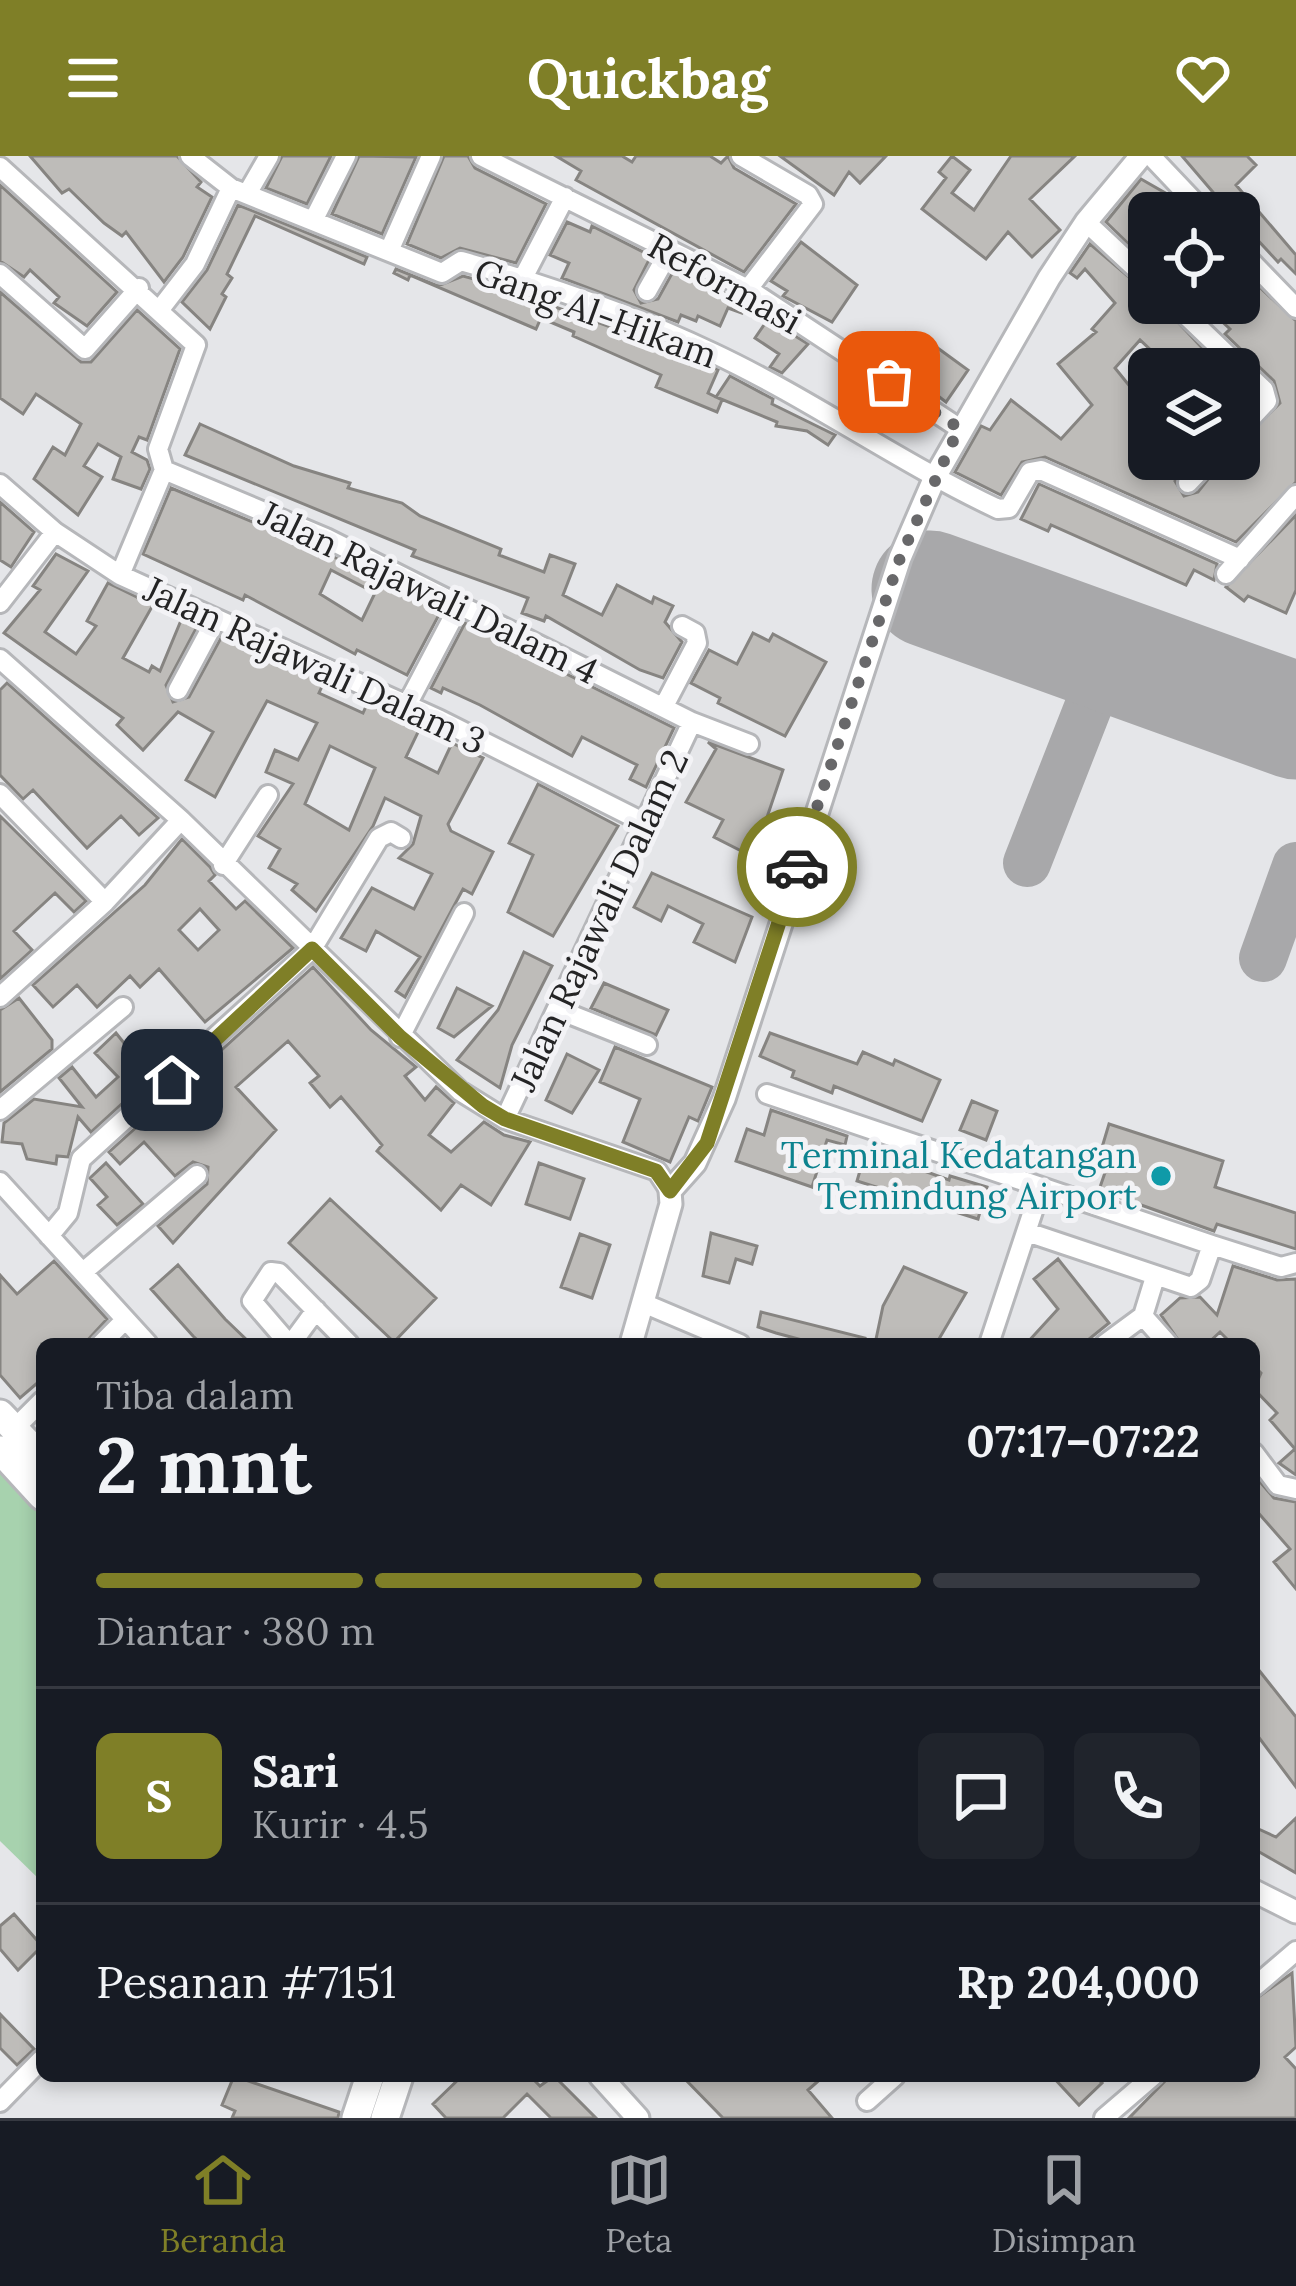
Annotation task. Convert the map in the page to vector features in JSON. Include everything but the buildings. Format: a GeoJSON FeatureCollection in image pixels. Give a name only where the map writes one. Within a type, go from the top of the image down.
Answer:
{"type":"FeatureCollection","features":[{"type":"Feature","properties":{"kind":"main road"},"geometry":{"type":"LineString","coordinates":[[5,1431],[36,1454]]}},
{"type":"Feature","properties":{"kind":"main road"},"geometry":{"type":"LineString","coordinates":[[5,1431],[36,1485]]}},
{"type":"Feature","properties":{"kind":"main road"},"geometry":{"type":"LineString","coordinates":[[356,2118],[368,2082]]}},
{"type":"Feature","properties":{"kind":"main road"},"geometry":{"type":"LineString","coordinates":[[385,2118],[397,2082]]}},
{"type":"Feature","properties":{"kind":"street","name":"Gang Al-Hikam"},"geometry":{"type":"LineString","coordinates":[[190,156],[239,191],[442,273],[461,261],[523,278],[716,354],[1001,510],[1009,508],[1030,472],[1041,470],[1233,566],[1296,496]]}},
{"type":"Feature","properties":{"kind":"street"},"geometry":{"type":"LineString","coordinates":[[165,314],[239,191],[269,156]]}},
{"type":"Feature","properties":{"kind":"street"},"geometry":{"type":"LineString","coordinates":[[314,219],[346,156]]}},
{"type":"Feature","properties":{"kind":"street"},"geometry":{"type":"LineString","coordinates":[[389,251],[431,156]]}},
{"type":"Feature","properties":{"kind":"street","name":"Reformasi"},"geometry":{"type":"LineString","coordinates":[[481,156],[748,289],[959,428]]}},
{"type":"Feature","properties":{"kind":"street"},"geometry":{"type":"LineString","coordinates":[[741,156],[808,195],[813,204],[748,289]]}},
{"type":"Feature","properties":{"kind":"street"},"geometry":{"type":"LineString","coordinates":[[633,1338],[670,1191],[707,1143],[900,558],[935,477],[959,428],[1086,222],[1137,159],[1178,192]]}},
{"type":"Feature","properties":{"kind":"street"},"geometry":{"type":"LineString","coordinates":[[0,167],[139,288],[196,345],[158,449],[164,470],[120,575]]}},
{"type":"Feature","properties":{"kind":"street"},"geometry":{"type":"LineString","coordinates":[[523,278],[565,197]]}},
{"type":"Feature","properties":{"kind":"street"},"geometry":{"type":"LineString","coordinates":[[1086,222],[1128,261]]}},
{"type":"Feature","properties":{"kind":"street"},"geometry":{"type":"LineString","coordinates":[[647,291],[670,250]]}},
{"type":"Feature","properties":{"kind":"street"},"geometry":{"type":"LineString","coordinates":[[1260,271],[1296,308]]}},
{"type":"Feature","properties":{"kind":"street"},"geometry":{"type":"LineString","coordinates":[[0,274],[88,349],[139,288]]}},
{"type":"Feature","properties":{"kind":"street"},"geometry":{"type":"LineString","coordinates":[[1195,324],[1220,348]]}},
{"type":"Feature","properties":{"kind":"street","name":"Jalan Rajawali Dalam 4"},"geometry":{"type":"LineString","coordinates":[[164,470],[460,604],[692,722],[749,744]]}},
{"type":"Feature","properties":{"kind":"street"},"geometry":{"type":"LineString","coordinates":[[1188,483],[1191,480]]}},
{"type":"Feature","properties":{"kind":"street","name":"Jalan Rajawali Dalam 3"},"geometry":{"type":"LineString","coordinates":[[0,484],[55,532],[120,575],[406,705],[645,824]]}},
{"type":"Feature","properties":{"kind":"street"},"geometry":{"type":"LineString","coordinates":[[0,603],[55,532]]}},
{"type":"Feature","properties":{"kind":"street"},"geometry":{"type":"LineString","coordinates":[[406,705],[460,604]]}},
{"type":"Feature","properties":{"kind":"street"},"geometry":{"type":"LineString","coordinates":[[178,690],[216,619]]}},
{"type":"Feature","properties":{"kind":"street"},"geometry":{"type":"LineString","coordinates":[[664,706],[697,643],[695,633],[682,626]]}},
{"type":"Feature","properties":{"kind":"street"},"geometry":{"type":"LineString","coordinates":[[0,659],[181,820],[460,1091],[505,1119],[656,1171],[670,1191]]}},
{"type":"Feature","properties":{"kind":"street","name":"Jalan Rajawali Dalam 2"},"geometry":{"type":"LineString","coordinates":[[505,1119],[692,722]]}},
{"type":"Feature","properties":{"kind":"street"},"geometry":{"type":"LineString","coordinates":[[0,794],[105,902]]}},
{"type":"Feature","properties":{"kind":"street"},"geometry":{"type":"LineString","coordinates":[[223,865],[268,796]]}},
{"type":"Feature","properties":{"kind":"street"},"geometry":{"type":"LineString","coordinates":[[0,997],[105,902],[181,820]]}},
{"type":"Feature","properties":{"kind":"street"},"geometry":{"type":"LineString","coordinates":[[49,1236],[68,1214],[81,1160],[312,949],[379,838],[391,832],[401,838]]}},
{"type":"Feature","properties":{"kind":"street"},"geometry":{"type":"LineString","coordinates":[[400,1037],[464,913]]}},
{"type":"Feature","properties":{"kind":"street"},"geometry":{"type":"LineString","coordinates":[[0,1110],[123,1007]]}},
{"type":"Feature","properties":{"kind":"street"},"geometry":{"type":"LineString","coordinates":[[559,1010],[647,1045]]}},
{"type":"Feature","properties":{"kind":"street"},"geometry":{"type":"LineString","coordinates":[[767,1094],[1212,1246],[1281,1267],[1296,1263]]}},
{"type":"Feature","properties":{"kind":"street"},"geometry":{"type":"LineString","coordinates":[[83,1272],[197,1174]]}},
{"type":"Feature","properties":{"kind":"street"},"geometry":{"type":"LineString","coordinates":[[0,1182],[142,1338]]}},
{"type":"Feature","properties":{"kind":"street"},"geometry":{"type":"LineString","coordinates":[[990,1338],[1041,1187]]}},
{"type":"Feature","properties":{"kind":"street"},"geometry":{"type":"LineString","coordinates":[[1027,1232],[1155,1277],[1197,1286],[1212,1246]]}},
{"type":"Feature","properties":{"kind":"street"},"geometry":{"type":"LineString","coordinates":[[285,1338],[252,1301],[267,1274],[279,1273],[344,1338]]}},
{"type":"Feature","properties":{"kind":"street"},"geometry":{"type":"LineString","coordinates":[[1113,1338],[1143,1316],[1155,1277]]}},
{"type":"Feature","properties":{"kind":"street"},"geometry":{"type":"LineString","coordinates":[[643,1303],[726,1338]]}},
{"type":"Feature","properties":{"kind":"street"},"geometry":{"type":"LineString","coordinates":[[295,1338],[316,1310]]}},
{"type":"Feature","properties":{"kind":"street"},"geometry":{"type":"LineString","coordinates":[[1143,1316],[1163,1338]]}},
{"type":"Feature","properties":{"kind":"street"},"geometry":{"type":"LineString","coordinates":[[107,1338],[125,1320]]}},
{"type":"Feature","properties":{"kind":"street"},"geometry":{"type":"LineString","coordinates":[[5,1431],[36,1406]]}},
{"type":"Feature","properties":{"kind":"street"},"geometry":{"type":"LineString","coordinates":[[1260,1462],[1282,1489],[1296,1489]]}},
{"type":"Feature","properties":{"kind":"street"},"geometry":{"type":"LineString","coordinates":[[1260,1894],[1296,1912]]}},
{"type":"Feature","properties":{"kind":"street"},"geometry":{"type":"LineString","coordinates":[[1260,1983],[1296,1951]]}},
{"type":"Feature","properties":{"kind":"street"},"geometry":{"type":"LineString","coordinates":[[0,2102],[36,2065]]}},
{"type":"Feature","properties":{"kind":"street"},"geometry":{"type":"LineString","coordinates":[[605,2082],[638,2118]]}},
{"type":"Feature","properties":{"kind":"street"},"geometry":{"type":"LineString","coordinates":[[867,2101],[889,2082]]}},
{"type":"Feature","properties":{"kind":"street"},"geometry":{"type":"LineString","coordinates":[[1104,2118],[1146,2082]]}},
{"type":"Feature","properties":{"kind":"green space"},"geometry":{"type":"Polygon","coordinates":[[[0,1468],[36,1506],[36,1876],[0,1841],[0,1468]]]}},
{"type":"Feature","properties":{"kind":"taxiway"},"geometry":{"type":"LineString","coordinates":[[1027,863],[1098,682],[1136,661]]}},
{"type":"Feature","properties":{"kind":"taxiway"},"geometry":{"type":"LineString","coordinates":[[1293,719],[1296,723]]}},
{"type":"Feature","properties":{"kind":"taxiway"},"geometry":{"type":"LineString","coordinates":[[1263,958],[1296,866]]}},
{"type":"Feature","properties":{"kind":"runway"},"geometry":{"type":"LineString","coordinates":[[930,589],[1296,721]]}},
{"type":"Feature","properties":{"kind":"way so far"},"geometry":{"type":"LineString","coordinates":[[797,867],[900,558],[959,428],[889,382]]}},
{"type":"Feature","properties":{"kind":"place","name":"Terminal Kedatangan Temindung Airport"},"geometry":{"type":"Point","coordinates":[1161,1176]}},
{"type":"Feature","properties":{"kind":"route"},"geometry":{"type":"LineString","coordinates":[[172,1080],[312,949],[460,1091],[505,1119],[656,1171],[670,1191],[707,1143],[797,867]]}}]}
